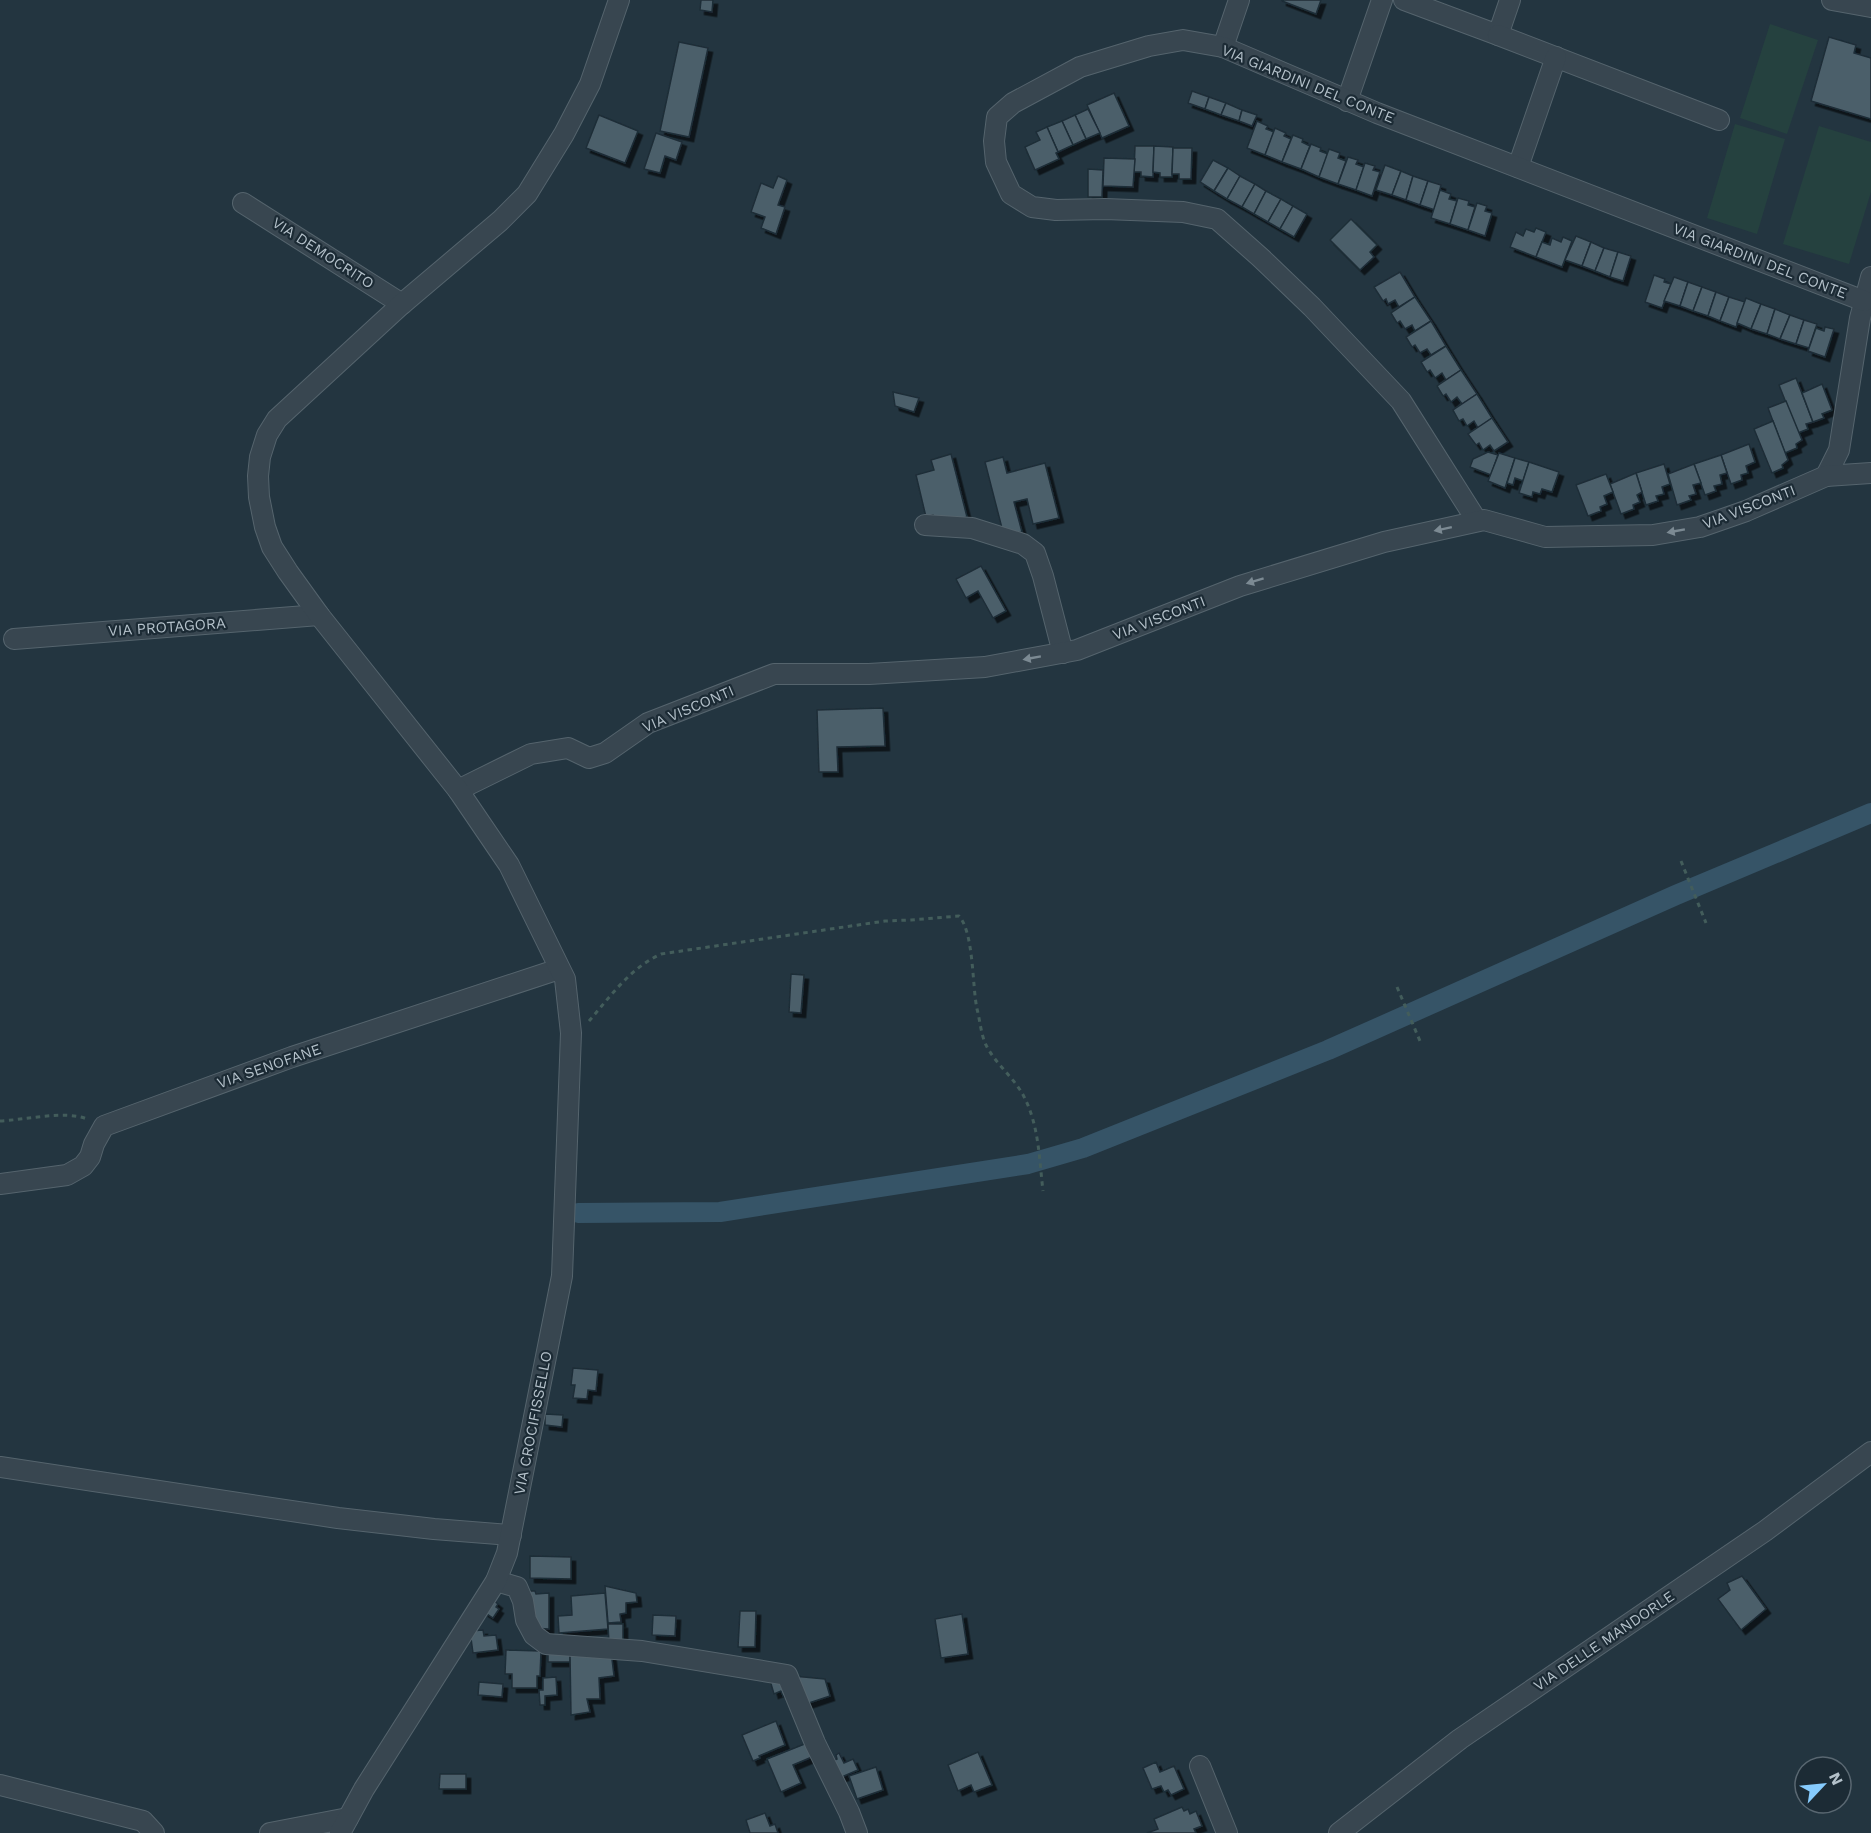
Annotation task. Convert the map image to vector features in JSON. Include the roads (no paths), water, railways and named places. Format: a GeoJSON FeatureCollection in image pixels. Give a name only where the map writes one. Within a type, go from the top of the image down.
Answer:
{"type":"FeatureCollection","features":[{"type":"Feature","properties":{"kind":"street","name":"VIA CROCIFISSELLO"},"geometry":{"type":"LineString","coordinates":[[344,1825],[364,1789],[496,1581],[507,1553],[562,1276],[570,1026],[565,979],[509,865],[458,790],[319,615],[272,547],[265,527],[259,496],[260,457],[267,435],[277,419],[402,304],[500,221],[527,194],[564,134],[590,84],[619,0]]}},
{"type":"Feature","properties":{"kind":"street"},"geometry":{"type":"LineString","coordinates":[[1223,47],[1239,0]]}},
{"type":"Feature","properties":{"kind":"street"},"geometry":{"type":"LineString","coordinates":[[1347,100],[1382,0]]}},
{"type":"Feature","properties":{"kind":"street"},"geometry":{"type":"LineString","coordinates":[[1404,0],[1719,120]]}},
{"type":"Feature","properties":{"kind":"street"},"geometry":{"type":"LineString","coordinates":[[1498,35],[1510,0]]}},
{"type":"Feature","properties":{"kind":"street"},"geometry":{"type":"LineString","coordinates":[[1832,0],[1871,7]]}},
{"type":"Feature","properties":{"kind":"street","name":"VIA GIARDINI DEL CONTE"},"geometry":{"type":"LineString","coordinates":[[1477,521],[1401,401],[1312,307],[1217,219],[1183,212],[1056,210],[1032,207],[1011,194],[996,162],[994,141],[997,117],[1012,103],[1080,67],[1149,46],[1182,40],[1223,47],[1347,100],[1864,301]]}},
{"type":"Feature","properties":{"kind":"street"},"geometry":{"type":"LineString","coordinates":[[1518,167],[1556,57]]}},
{"type":"Feature","properties":{"kind":"street","name":"VIA DEMOCRITO"},"geometry":{"type":"LineString","coordinates":[[243,202],[402,304]]}},
{"type":"Feature","properties":{"kind":"street"},"geometry":{"type":"LineString","coordinates":[[1826,476],[1839,450],[1860,318],[1871,277]]}},
{"type":"Feature","properties":{"kind":"street","name":"VIA VISCONTI"},"geometry":{"type":"LineString","coordinates":[[458,790],[531,754],[568,748],[590,758],[605,753],[648,723],[774,674],[868,674],[985,667],[1077,650],[1240,586],[1384,542],[1477,521],[1484,520],[1545,537],[1653,535],[1700,527],[1746,511],[1826,476],[1871,473]]}},
{"type":"Feature","properties":{"kind":"street"},"geometry":{"type":"LineString","coordinates":[[925,525],[972,528],[1023,544],[1035,553],[1063,652]]}},
{"type":"Feature","properties":{"kind":"street","name":"VIA PROTAGORA"},"geometry":{"type":"LineString","coordinates":[[14,639],[319,615]]}},
{"type":"Feature","properties":{"kind":"street","name":"VIA SENOFANE"},"geometry":{"type":"LineString","coordinates":[[0,1184],[67,1175],[83,1166],[90,1157],[104,1126],[292,1057],[559,969]]}},
{"type":"Feature","properties":{"kind":"street","name":"VIA DELLE MANDORLE"},"geometry":{"type":"LineString","coordinates":[[1339,1833],[1460,1739],[1765,1531],[1871,1452]]}},
{"type":"Feature","properties":{"kind":"street"},"geometry":{"type":"LineString","coordinates":[[0,1467],[338,1518],[511,1535]]}},
{"type":"Feature","properties":{"kind":"street"},"geometry":{"type":"LineString","coordinates":[[496,1581],[517,1587],[523,1600],[526,1620],[534,1635],[546,1644],[642,1651],[787,1675],[815,1743],[857,1833]]}},
{"type":"Feature","properties":{"kind":"street"},"geometry":{"type":"LineString","coordinates":[[1200,1766],[1227,1833]]}},
{"type":"Feature","properties":{"kind":"street"},"geometry":{"type":"LineString","coordinates":[[0,1785],[143,1821],[154,1833]]}},
{"type":"Feature","properties":{"kind":"street"},"geometry":{"type":"LineString","coordinates":[[270,1833],[344,1825]]}},
{"type":"Feature","properties":{"kind":"waterway"},"geometry":{"type":"LineString","coordinates":[[578,1213],[720,1212],[1028,1164],[1083,1148],[1328,1050],[1676,895],[1871,813]]}}]}
